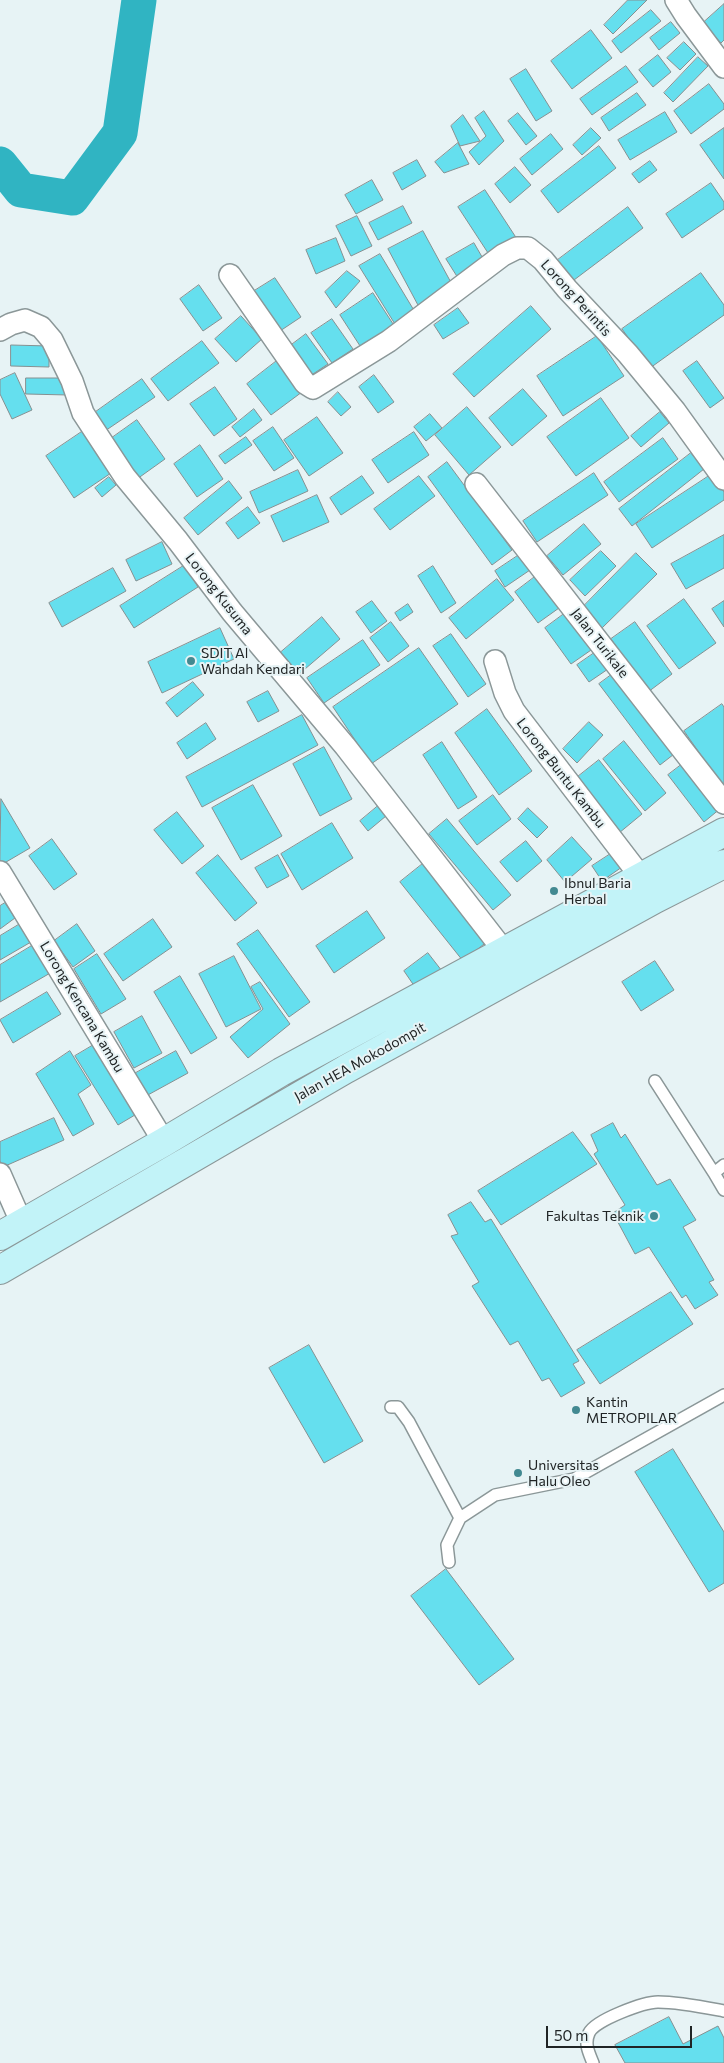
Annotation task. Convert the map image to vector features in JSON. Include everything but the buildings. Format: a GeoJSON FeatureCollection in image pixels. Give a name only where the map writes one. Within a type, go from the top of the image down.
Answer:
{"type":"FeatureCollection","features":[{"type":"Feature","properties":{"kind":"street"},"geometry":{"type":"LineString","coordinates":[[676,0],[724,67]]}},
{"type":"Feature","properties":{"kind":"street","name":"Lorong Perintis"},"geometry":{"type":"LineString","coordinates":[[230,275],[304,383],[312,388],[318,387],[389,341],[503,255],[517,248],[528,248],[543,260],[567,289],[628,354],[675,411],[724,479]]}},
{"type":"Feature","properties":{"kind":"street","name":"Lorong Kusuma"},"geometry":{"type":"LineString","coordinates":[[0,330],[25,320],[41,327],[52,340],[72,381],[83,413],[125,477],[178,541],[232,612],[345,746],[504,951]]}},
{"type":"Feature","properties":{"kind":"street","name":"Jalan Turikale"},"geometry":{"type":"LineString","coordinates":[[476,484],[724,803]]}},
{"type":"Feature","properties":{"kind":"street","name":"Lorong Buntu Kambu"},"geometry":{"type":"LineString","coordinates":[[495,661],[505,693],[514,711],[641,877]]}},
{"type":"Feature","properties":{"kind":"street","name":"Jalan HEA Mokodompit"},"geometry":{"type":"LineString","coordinates":[[11,1230],[281,1072],[724,832]]}},
{"type":"Feature","properties":{"kind":"street","name":"Jalan HEA Mokodompit"},"geometry":{"type":"LineString","coordinates":[[0,1270],[346,1069],[655,899],[724,864]]}},
{"type":"Feature","properties":{"kind":"street","name":"Lorong Kencana Kambu"},"geometry":{"type":"LineString","coordinates":[[0,872],[164,1142]]}},
{"type":"Feature","properties":{"kind":"street"},"geometry":{"type":"LineString","coordinates":[[394,1010],[409,1035]]}},
{"type":"Feature","properties":{"kind":"street"},"geometry":{"type":"LineString","coordinates":[[0,1174],[11,1230]]}},
{"type":"Feature","properties":{"kind":"lane"},"geometry":{"type":"LineString","coordinates":[[655,1081],[724,1190]]}},
{"type":"Feature","properties":{"kind":"lane"},"geometry":{"type":"LineString","coordinates":[[714,1173],[724,1165]]}},
{"type":"Feature","properties":{"kind":"lane"},"geometry":{"type":"LineString","coordinates":[[449,1562],[447,1544],[460,1518],[495,1496],[574,1479],[724,1395]]}},
{"type":"Feature","properties":{"kind":"lane"},"geometry":{"type":"LineString","coordinates":[[391,1407],[398,1407],[410,1422],[460,1518]]}},
{"type":"Feature","properties":{"kind":"lane"},"geometry":{"type":"LineString","coordinates":[[593,2063],[586,2046],[589,2033],[601,2022],[637,2006],[657,2002],[724,2011]]}},
{"type":"Feature","properties":{"kind":"waterway"},"geometry":{"type":"LineString","coordinates":[[0,164],[21,190],[72,198],[120,133],[139,0]]}},
{"type":"Feature","properties":{"kind":"place","name":"SDIT Al Wahdah Kendari"},"geometry":{"type":"Point","coordinates":[191,661]}},
{"type":"Feature","properties":{"kind":"place","name":"Ibnul Baria Herbal"},"geometry":{"type":"Point","coordinates":[554,891]}},
{"type":"Feature","properties":{"kind":"place","name":"Fakultas Teknik"},"geometry":{"type":"Point","coordinates":[654,1216]}},
{"type":"Feature","properties":{"kind":"place","name":"Kantin METROPILAR"},"geometry":{"type":"Point","coordinates":[576,1410]}},
{"type":"Feature","properties":{"kind":"place","name":"Universitas Halu Oleo"},"geometry":{"type":"Point","coordinates":[518,1473]}}]}
